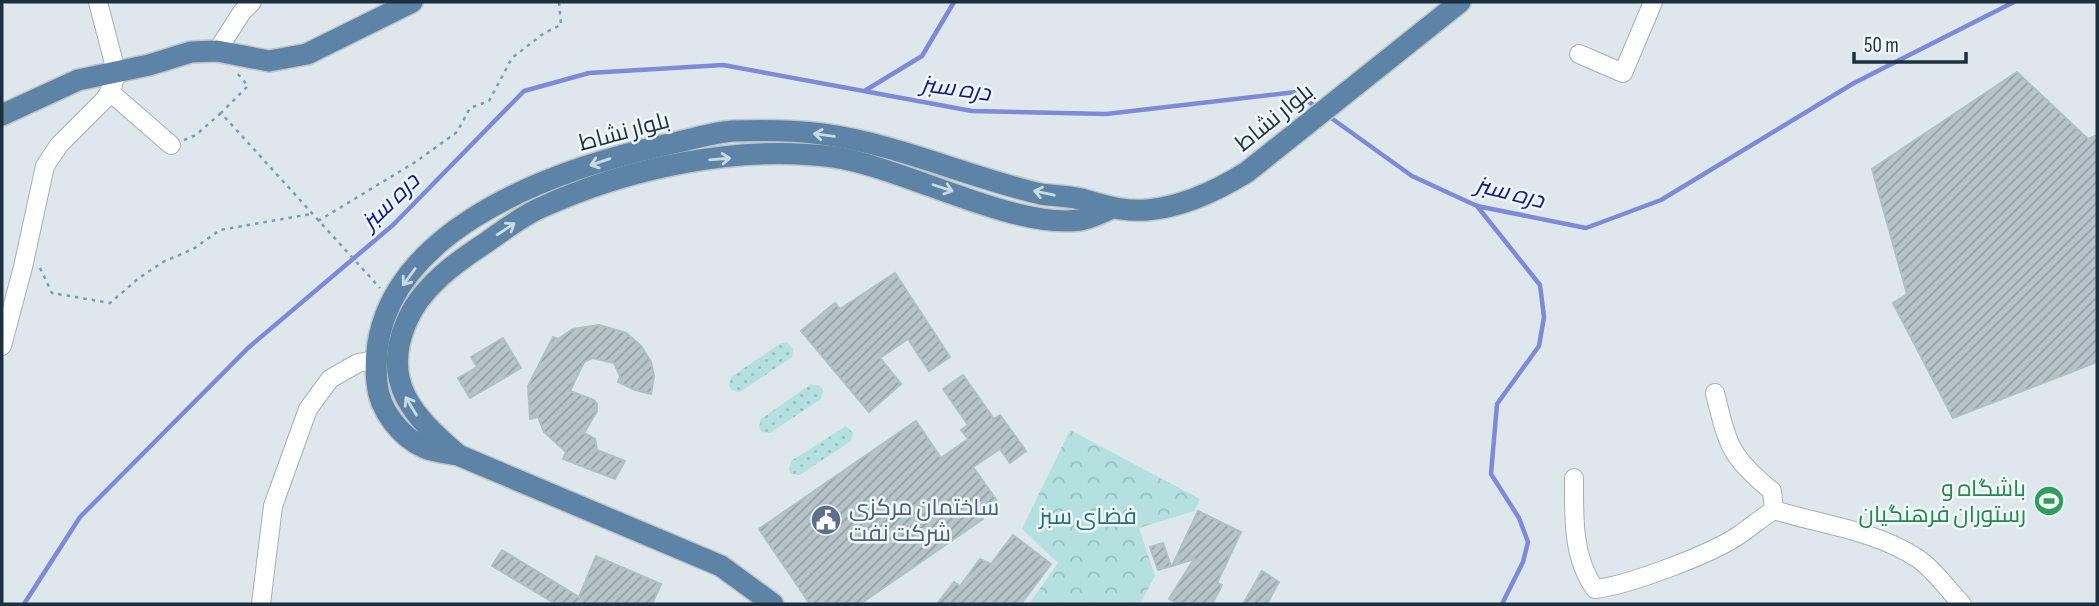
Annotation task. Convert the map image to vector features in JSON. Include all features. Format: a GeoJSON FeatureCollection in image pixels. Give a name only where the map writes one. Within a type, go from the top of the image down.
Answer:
{"type":"FeatureCollection","features":[{"type":"Feature","properties":{"kind":"main road"},"geometry":{"type":"LineString","coordinates":[[2,115],[78,80],[149,65],[191,52],[217,51],[251,59],[288,59],[330,44],[412,2]]}},
{"type":"Feature","properties":{"kind":"main road","name":"بلوار نشاط"},"geometry":{"type":"LineString","coordinates":[[773,604],[721,566],[458,455],[425,449],[401,432],[378,398],[374,360],[382,319],[412,270],[461,225],[525,188],[624,154],[730,131],[822,134],[905,152],[1041,194],[1082,200],[1110,209],[1149,210],[1177,203],[1224,186],[1247,172],[1452,5]]}},
{"type":"Feature","properties":{"kind":"main road","name":"بلوار نشاط"},"geometry":{"type":"LineString","coordinates":[[458,455],[424,425],[408,403],[398,376],[397,346],[408,319],[423,294],[466,256],[538,209],[613,178],[687,162],[729,158],[770,155],[835,157],[1038,218],[1080,220],[1110,209]]}},
{"type":"Feature","properties":{"kind":"street"},"geometry":{"type":"LineString","coordinates":[[2,346],[45,166],[59,145],[110,92],[116,71],[98,2]]}},
{"type":"Feature","properties":{"kind":"street"},"geometry":{"type":"LineString","coordinates":[[217,51],[242,12],[252,2]]}},
{"type":"Feature","properties":{"kind":"street"},"geometry":{"type":"LineString","coordinates":[[1579,54],[1623,73],[1653,2]]}},
{"type":"Feature","properties":{"kind":"street"},"geometry":{"type":"LineString","coordinates":[[110,92],[171,145]]}},
{"type":"Feature","properties":{"kind":"street"},"geometry":{"type":"LineString","coordinates":[[261,604],[273,506],[308,409],[330,379],[358,362],[374,360]]}},
{"type":"Feature","properties":{"kind":"street"},"geometry":{"type":"LineString","coordinates":[[1715,393],[1728,446],[1750,473],[1772,491],[1774,510]]}},
{"type":"Feature","properties":{"kind":"street"},"geometry":{"type":"LineString","coordinates":[[1574,478],[1577,543],[1584,574],[1595,589],[1612,587],[1681,562],[1738,536],[1755,521],[1774,510],[1862,533],[1891,545],[1919,559],[1962,604]]}},
{"type":"Feature","properties":{"kind":"path"},"geometry":{"type":"LineString","coordinates":[[318,221],[378,186],[457,132],[470,108],[489,101],[512,58],[544,33],[561,25],[559,2]]}},
{"type":"Feature","properties":{"kind":"path"},"geometry":{"type":"LineString","coordinates":[[171,145],[196,135],[248,86],[217,51]]}},
{"type":"Feature","properties":{"kind":"path"},"geometry":{"type":"LineString","coordinates":[[221,113],[385,294]]}},
{"type":"Feature","properties":{"kind":"path"},"geometry":{"type":"LineString","coordinates":[[40,268],[52,293],[110,303],[163,262],[193,249],[220,230],[312,214]]}},
{"type":"Feature","properties":{"kind":"green space"},"geometry":{"type":"Polygon","coordinates":[[[787,342],[793,349],[792,357],[740,392],[732,390],[729,386],[731,377],[781,343],[787,342]]]}},
{"type":"Feature","properties":{"kind":"green space"},"geometry":{"type":"Polygon","coordinates":[[[811,384],[820,386],[823,391],[821,399],[770,433],[762,432],[759,427],[761,419],[811,384]]]}},
{"type":"Feature","properties":{"kind":"green space"},"geometry":{"type":"Polygon","coordinates":[[[846,426],[853,433],[851,441],[800,475],[792,474],[789,470],[791,461],[846,426]]]}},
{"type":"Feature","properties":{"kind":"green space","name":"فضای سبز"},"geometry":{"type":"Polygon","coordinates":[[[1070,430],[1200,499],[1194,511],[1139,528],[1155,576],[1140,604],[1029,604],[1058,563],[1022,529],[1070,430]]]}},
{"type":"Feature","properties":{"kind":"building"},"geometry":{"type":"Polygon","coordinates":[[[2017,72],[2088,139],[2097,135],[2097,362],[1953,418],[1893,303],[1907,294],[1872,169],[2017,72]]]}},
{"type":"Feature","properties":{"kind":"building"},"geometry":{"type":"Polygon","coordinates":[[[895,273],[950,357],[929,371],[908,339],[880,358],[901,384],[869,412],[801,331],[835,303],[840,309],[895,273]]]}},
{"type":"Feature","properties":{"kind":"building"},"geometry":{"type":"Polygon","coordinates":[[[599,325],[626,333],[641,346],[651,362],[654,376],[651,394],[635,390],[618,382],[620,376],[614,363],[592,358],[584,362],[570,391],[594,400],[597,404],[597,411],[584,433],[595,439],[597,450],[625,461],[615,479],[563,459],[566,452],[544,432],[538,417],[530,419],[528,386],[553,337],[558,339],[573,329],[599,325]]]}},
{"type":"Feature","properties":{"kind":"building"},"geometry":{"type":"Polygon","coordinates":[[[503,338],[521,368],[470,398],[458,378],[477,367],[471,357],[503,338]]]}},
{"type":"Feature","properties":{"kind":"building"},"geometry":{"type":"Polygon","coordinates":[[[963,375],[994,419],[1000,415],[1026,451],[1010,463],[1000,449],[973,467],[998,502],[980,514],[983,519],[860,604],[810,604],[759,529],[916,421],[941,458],[968,439],[961,430],[968,425],[943,389],[963,375]]]}},
{"type":"Feature","properties":{"kind":"building"},"geometry":{"type":"Polygon","coordinates":[[[1198,511],[1241,532],[1217,583],[1222,585],[1212,604],[1178,604],[1169,599],[1194,559],[1172,566],[1198,511]]]}},
{"type":"Feature","properties":{"kind":"building"},"geometry":{"type":"Polygon","coordinates":[[[1013,535],[1051,564],[1021,604],[937,604],[954,582],[960,586],[980,559],[991,564],[1013,535]]]}},
{"type":"Feature","properties":{"kind":"building"},"geometry":{"type":"Polygon","coordinates":[[[1163,543],[1171,566],[1158,570],[1150,547],[1163,543]]]}},
{"type":"Feature","properties":{"kind":"building"},"geometry":{"type":"Polygon","coordinates":[[[502,550],[579,597],[596,556],[661,584],[652,604],[556,604],[492,566],[502,550]]]}},
{"type":"Feature","properties":{"kind":"building"},"geometry":{"type":"Polygon","coordinates":[[[1262,571],[1279,582],[1267,604],[1243,604],[1262,571]]]}},
{"type":"Feature","properties":{"kind":"waterway"},"geometry":{"type":"LineString","coordinates":[[866,90],[922,56],[954,2]]}},
{"type":"Feature","properties":{"kind":"waterway","name":"دره سبز"},"geometry":{"type":"LineString","coordinates":[[1327,115],[1412,176],[1477,206],[1586,228],[1661,200],[1854,83],[2014,2]]}},
{"type":"Feature","properties":{"kind":"waterway","name":"دره سبز"},"geometry":{"type":"LineString","coordinates":[[24,604],[80,517],[248,348],[393,225],[524,91],[589,73],[723,65],[972,111],[1106,114],[1296,92],[1317,108]]}},
{"type":"Feature","properties":{"kind":"waterway"},"geometry":{"type":"LineString","coordinates":[[1477,206],[1540,285],[1544,317],[1539,346],[1497,404],[1491,474],[1519,518],[1528,542],[1523,562],[1502,604]]}},
{"type":"Feature","properties":{"kind":"place","name":"باشگاه و رستوران فرهنگیان"},"geometry":{"type":"Point","coordinates":[2049,501]}},
{"type":"Feature","properties":{"kind":"place","name":"ساختمان مرکزی شرکت نفت"},"geometry":{"type":"Point","coordinates":[826,520]}}]}
